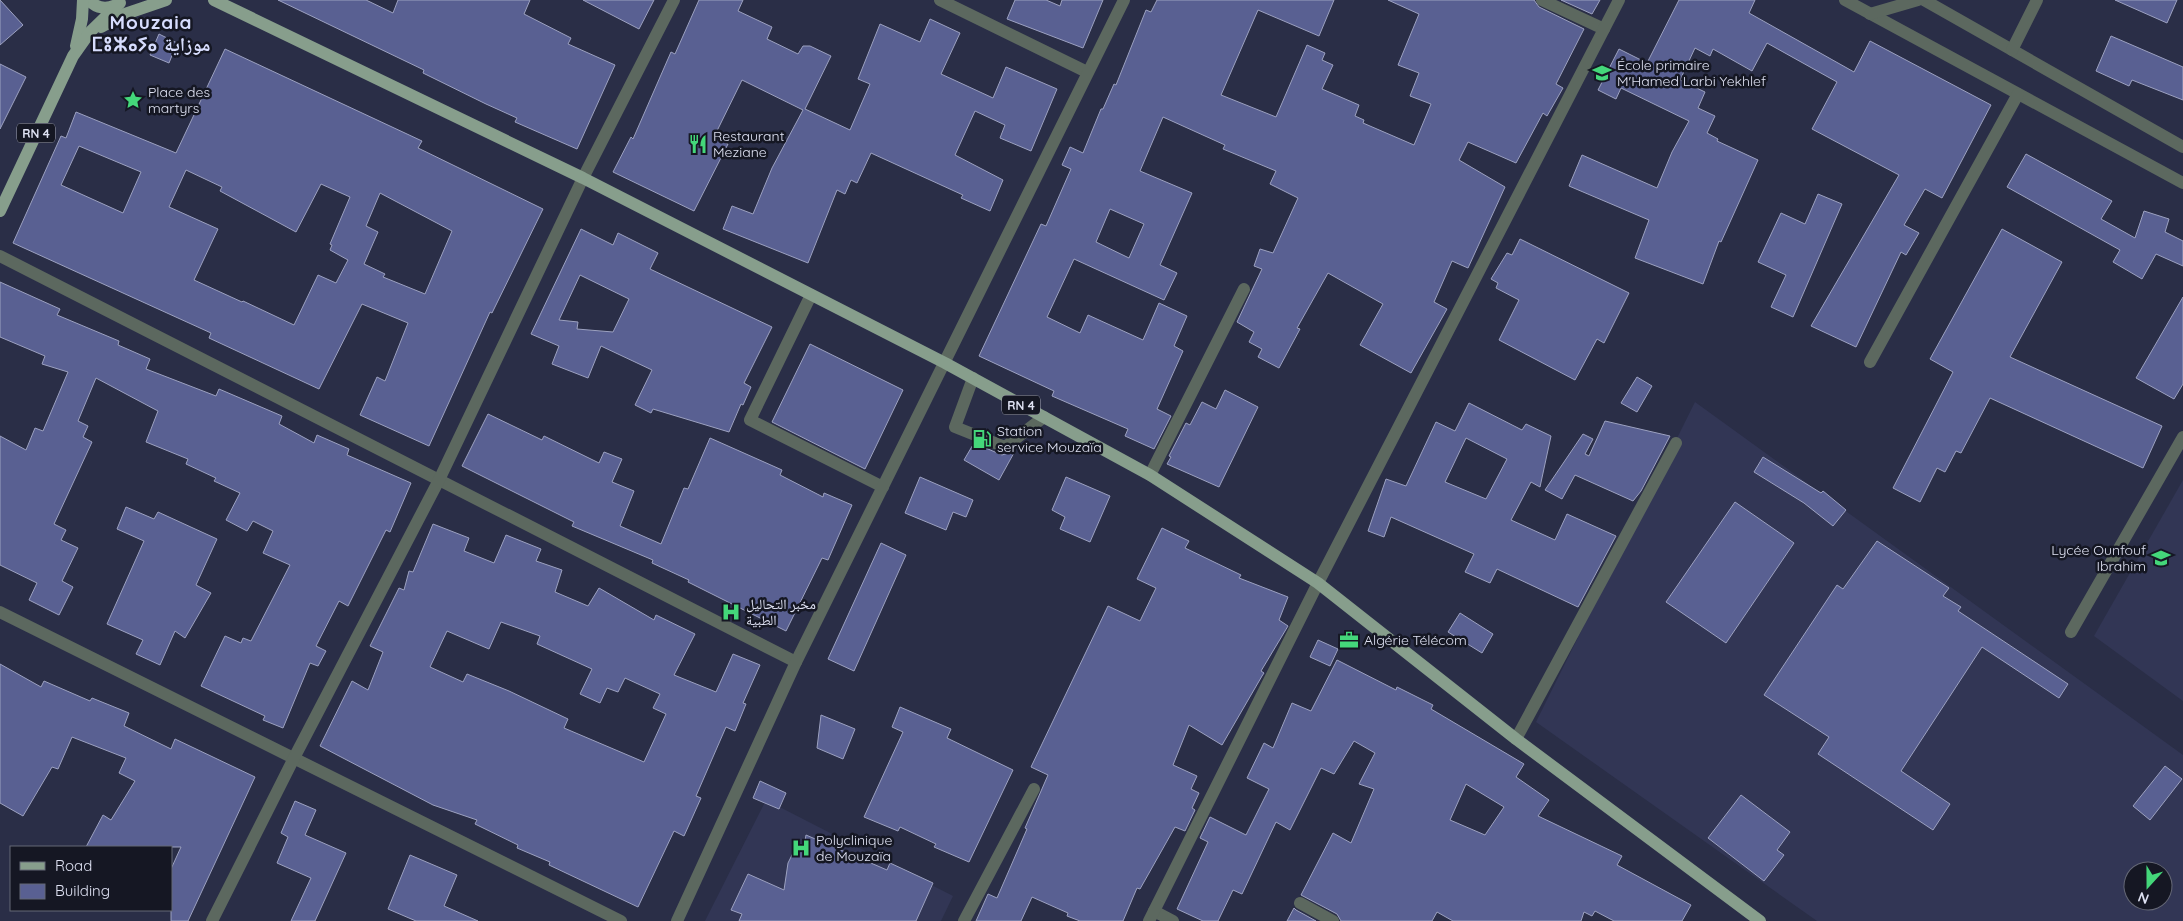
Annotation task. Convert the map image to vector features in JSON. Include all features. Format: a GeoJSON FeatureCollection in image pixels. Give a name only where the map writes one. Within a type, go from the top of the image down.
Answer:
{"type":"FeatureCollection","features":[{"type":"Feature","properties":{"kind":"main road"},"geometry":{"type":"LineString","coordinates":[[76,0],[82,19]]}},
{"type":"Feature","properties":{"kind":"main road"},"geometry":{"type":"LineString","coordinates":[[73,56],[82,19],[83,0]]}},
{"type":"Feature","properties":{"kind":"main road"},"geometry":{"type":"LineString","coordinates":[[88,0],[99,8],[106,8],[121,2]]}},
{"type":"Feature","properties":{"kind":"main road"},"geometry":{"type":"LineString","coordinates":[[90,32],[125,14],[166,0]]}},
{"type":"Feature","properties":{"kind":"main road","name":"RN 4"},"geometry":{"type":"LineString","coordinates":[[214,0],[583,178],[946,363],[1150,475],[1318,583],[1516,739],[1760,921]]}},
{"type":"Feature","properties":{"kind":"main road"},"geometry":{"type":"LineString","coordinates":[[73,56],[90,32],[121,2]]}},
{"type":"Feature","properties":{"kind":"main road","name":"RN 4"},"geometry":{"type":"LineString","coordinates":[[0,211],[73,56]]}},
{"type":"Feature","properties":{"kind":"street"},"geometry":{"type":"LineString","coordinates":[[212,921],[438,480],[583,178],[674,0]]}},
{"type":"Feature","properties":{"kind":"street"},"geometry":{"type":"LineString","coordinates":[[940,0],[1087,72]]}},
{"type":"Feature","properties":{"kind":"street"},"geometry":{"type":"LineString","coordinates":[[677,921],[796,662],[946,363],[1087,72],[1124,0]]}},
{"type":"Feature","properties":{"kind":"street"},"geometry":{"type":"LineString","coordinates":[[1542,0],[1604,29]]}},
{"type":"Feature","properties":{"kind":"street"},"geometry":{"type":"LineString","coordinates":[[1173,921],[1151,916],[1318,583],[1619,0]]}},
{"type":"Feature","properties":{"kind":"street"},"geometry":{"type":"LineString","coordinates":[[1845,0],[2183,182]]}},
{"type":"Feature","properties":{"kind":"street"},"geometry":{"type":"LineString","coordinates":[[1870,14],[1918,0]]}},
{"type":"Feature","properties":{"kind":"street"},"geometry":{"type":"LineString","coordinates":[[1924,0],[2183,147]]}},
{"type":"Feature","properties":{"kind":"street"},"geometry":{"type":"LineString","coordinates":[[2012,50],[2037,0]]}},
{"type":"Feature","properties":{"kind":"street"},"geometry":{"type":"LineString","coordinates":[[1870,362],[2018,94]]}},
{"type":"Feature","properties":{"kind":"street"},"geometry":{"type":"LineString","coordinates":[[0,256],[796,662]]}},
{"type":"Feature","properties":{"kind":"street"},"geometry":{"type":"LineString","coordinates":[[1150,475],[1244,289]]}},
{"type":"Feature","properties":{"kind":"street"},"geometry":{"type":"LineString","coordinates":[[811,295],[750,420],[883,488]]}},
{"type":"Feature","properties":{"kind":"street"},"geometry":{"type":"LineString","coordinates":[[973,378],[955,427],[1006,447],[1044,417]]}},
{"type":"Feature","properties":{"kind":"street"},"geometry":{"type":"LineString","coordinates":[[2071,632],[2183,437]]}},
{"type":"Feature","properties":{"kind":"street"},"geometry":{"type":"LineString","coordinates":[[1516,739],[1676,442]]}},
{"type":"Feature","properties":{"kind":"street"},"geometry":{"type":"LineString","coordinates":[[0,612],[621,921]]}},
{"type":"Feature","properties":{"kind":"street"},"geometry":{"type":"LineString","coordinates":[[964,921],[1034,789]]}},
{"type":"Feature","properties":{"kind":"street"},"geometry":{"type":"LineString","coordinates":[[1300,903],[1333,921]]}},
{"type":"Feature","properties":{"kind":"shaded area"},"geometry":{"type":"Polygon","coordinates":[[[1695,402],[2183,755],[2183,921],[1817,921],[1536,722],[1695,402]]]}},
{"type":"Feature","properties":{"kind":"shaded area","name":"Lycée Ounfouf Ibrahim"},"geometry":{"type":"Polygon","coordinates":[[[2183,480],[2183,701],[2094,636],[2183,480]]]}},
{"type":"Feature","properties":{"kind":"shaded area","name":"Polyclinique de Mouzaïa"},"geometry":{"type":"Polygon","coordinates":[[[766,800],[953,896],[941,921],[705,921],[766,800]]]}},
{"type":"Feature","properties":{"kind":"building"},"geometry":{"type":"Polygon","coordinates":[[[0,0],[23,25],[0,45],[0,0]]]}},
{"type":"Feature","properties":{"kind":"building"},"geometry":{"type":"Polygon","coordinates":[[[278,0],[366,0],[393,13],[398,0],[530,0],[524,14],[571,38],[568,44],[615,65],[577,149],[515,122],[517,118],[423,73],[424,70],[278,0]]]}},
{"type":"Feature","properties":{"kind":"building"},"geometry":{"type":"Polygon","coordinates":[[[583,0],[654,0],[639,29],[583,0]]]}},
{"type":"Feature","properties":{"kind":"building"},"geometry":{"type":"Polygon","coordinates":[[[699,0],[743,0],[738,11],[772,27],[767,39],[798,54],[803,46],[810,46],[831,56],[805,109],[850,130],[870,84],[858,79],[880,24],[920,42],[930,19],[960,33],[941,74],[993,98],[1006,67],[1057,89],[1031,151],[1000,138],[1005,125],[975,111],[955,155],[1003,180],[990,211],[961,198],[963,195],[871,153],[857,183],[851,180],[845,194],[837,190],[808,263],[723,229],[732,206],[753,214],[772,168],[803,110],[742,80],[714,137],[728,144],[694,211],[613,172],[631,137],[633,139],[671,52],[675,54],[699,0]]]}},
{"type":"Feature","properties":{"kind":"building"},"geometry":{"type":"Polygon","coordinates":[[[1015,0],[1046,0],[1060,6],[1062,0],[1103,0],[1083,48],[1007,19],[1015,0]]]}},
{"type":"Feature","properties":{"kind":"building"},"geometry":{"type":"Polygon","coordinates":[[[1157,0],[1334,0],[1319,36],[1258,10],[1221,95],[1276,117],[1307,45],[1325,53],[1322,60],[1333,65],[1322,89],[1359,105],[1355,116],[1364,120],[1363,123],[1414,145],[1431,104],[1410,96],[1419,73],[1398,65],[1419,14],[1388,0],[1534,0],[1539,7],[1584,29],[1556,84],[1563,88],[1547,116],[1543,113],[1516,163],[1468,142],[1459,160],[1505,187],[1468,268],[1452,261],[1434,302],[1447,309],[1411,373],[1360,345],[1383,304],[1328,273],[1297,328],[1300,329],[1279,368],[1258,357],[1262,349],[1249,342],[1254,332],[1237,322],[1262,269],[1254,266],[1260,249],[1273,253],[1298,198],[1270,184],[1276,171],[1223,149],[1225,145],[1163,117],[1140,171],[1192,193],[1160,265],[1177,273],[1164,300],[1074,259],[1047,317],[1080,333],[1088,315],[1143,340],[1159,303],[1187,316],[1174,346],[1183,351],[1157,409],[1171,416],[1154,449],[1125,436],[1128,429],[1052,396],[1054,391],[979,356],[1041,224],[1046,226],[1071,169],[1062,165],[1070,147],[1083,153],[1101,109],[1103,109],[1114,84],[1116,85],[1146,10],[1151,12],[1157,0]],[[1110,209],[1096,242],[1129,258],[1144,224],[1110,209]]]}},
{"type":"Feature","properties":{"kind":"building"},"geometry":{"type":"Polygon","coordinates":[[[1561,0],[1600,0],[1592,14],[1561,0]]]}},
{"type":"Feature","properties":{"kind":"building"},"geometry":{"type":"Polygon","coordinates":[[[1679,0],[1755,0],[1749,13],[1854,72],[1870,41],[1991,105],[1942,198],[1925,189],[1904,225],[1919,233],[1906,255],[1901,252],[1856,347],[1811,326],[1899,175],[1812,129],[1837,82],[1767,43],[1752,71],[1713,49],[1710,56],[1695,48],[1680,80],[1705,92],[1698,108],[1715,116],[1707,133],[1718,139],[1717,141],[1758,160],[1721,242],[1719,241],[1703,284],[1635,258],[1649,220],[1569,186],[1582,155],[1657,188],[1672,152],[1689,121],[1621,88],[1616,99],[1598,90],[1619,49],[1647,63],[1679,0]]]}},
{"type":"Feature","properties":{"kind":"building"},"geometry":{"type":"Polygon","coordinates":[[[2115,0],[2177,0],[2167,23],[2115,0]]]}},
{"type":"Feature","properties":{"kind":"building"},"geometry":{"type":"Polygon","coordinates":[[[159,34],[177,43],[169,63],[150,55],[159,34]]]}},
{"type":"Feature","properties":{"kind":"building"},"geometry":{"type":"Polygon","coordinates":[[[2111,36],[2183,67],[2183,100],[2132,80],[2129,86],[2096,71],[2111,36]]]}},
{"type":"Feature","properties":{"kind":"building"},"geometry":{"type":"Polygon","coordinates":[[[225,49],[422,141],[418,148],[543,209],[492,313],[490,312],[429,446],[360,415],[377,377],[385,381],[408,323],[362,304],[319,389],[209,338],[211,333],[13,243],[61,136],[66,138],[76,112],[176,153],[225,49]],[[79,146],[61,185],[123,213],[141,172],[79,146]],[[186,170],[169,207],[218,229],[194,280],[294,325],[318,275],[336,283],[348,260],[330,250],[332,245],[330,244],[350,197],[321,184],[296,232],[220,191],[222,187],[186,170]],[[380,193],[366,226],[378,232],[364,264],[385,274],[383,277],[425,294],[452,231],[380,193]]]}},
{"type":"Feature","properties":{"kind":"building"},"geometry":{"type":"Polygon","coordinates":[[[0,64],[26,77],[0,129],[0,64]]]}},
{"type":"Feature","properties":{"kind":"building"},"geometry":{"type":"Polygon","coordinates":[[[2026,154],[2112,201],[2101,219],[2135,238],[2144,211],[2169,219],[2165,232],[2183,241],[2183,266],[2156,254],[2142,279],[2113,262],[2120,250],[2007,187],[2026,154]]]}},
{"type":"Feature","properties":{"kind":"building"},"geometry":{"type":"Polygon","coordinates":[[[1818,194],[1842,204],[1793,317],[1771,307],[1786,275],[1758,262],[1781,213],[1805,224],[1818,194]]]}},
{"type":"Feature","properties":{"kind":"building"},"geometry":{"type":"Polygon","coordinates":[[[581,229],[613,245],[618,233],[658,253],[650,269],[772,327],[744,383],[751,387],[743,405],[741,404],[729,432],[653,409],[651,413],[635,405],[652,370],[601,346],[588,378],[552,364],[559,346],[531,334],[581,229]],[[580,275],[559,320],[578,322],[577,329],[613,332],[629,299],[580,275]]]}},
{"type":"Feature","properties":{"kind":"building"},"geometry":{"type":"Polygon","coordinates":[[[2002,229],[2062,262],[2010,357],[2162,426],[2143,468],[1990,398],[1961,453],[1956,451],[1945,472],[1937,468],[1920,502],[1893,488],[1953,372],[1930,359],[2002,229]]]}},
{"type":"Feature","properties":{"kind":"building"},"geometry":{"type":"Polygon","coordinates":[[[1520,239],[1629,293],[1604,343],[1597,339],[1575,380],[1499,340],[1519,300],[1496,288],[1498,283],[1491,279],[1507,253],[1512,255],[1520,239]]]}},
{"type":"Feature","properties":{"kind":"building"},"geometry":{"type":"Polygon","coordinates":[[[0,282],[60,309],[57,315],[119,341],[118,345],[150,359],[146,369],[216,396],[219,389],[282,416],[279,424],[314,443],[317,435],[349,449],[347,455],[411,483],[390,532],[386,530],[348,606],[339,601],[316,646],[326,651],[318,666],[310,663],[283,728],[263,720],[265,716],[201,686],[225,636],[241,643],[243,638],[251,641],[290,565],[263,553],[273,531],[253,521],[247,531],[226,520],[240,493],[214,481],[216,478],[186,464],[188,459],[146,442],[158,411],[96,378],[78,421],[88,426],[83,437],[92,442],[54,524],[66,530],[61,540],[78,548],[62,581],[73,587],[59,615],[29,600],[37,583],[0,565],[0,436],[26,450],[35,428],[43,431],[68,372],[42,364],[45,356],[0,337],[0,282]]]}},
{"type":"Feature","properties":{"kind":"building"},"geometry":{"type":"Polygon","coordinates":[[[2183,297],[2183,384],[2174,399],[2136,378],[2183,297]]]}},
{"type":"Feature","properties":{"kind":"building"},"geometry":{"type":"Polygon","coordinates":[[[810,344],[903,390],[865,469],[772,422],[810,344]]]}},
{"type":"Feature","properties":{"kind":"building"},"geometry":{"type":"Polygon","coordinates":[[[1637,377],[1652,386],[1637,412],[1621,403],[1637,377]]]}},
{"type":"Feature","properties":{"kind":"building"},"geometry":{"type":"Polygon","coordinates":[[[1225,390],[1258,407],[1219,487],[1167,464],[1171,457],[1169,456],[1186,423],[1190,425],[1202,402],[1216,409],[1225,390]]]}},
{"type":"Feature","properties":{"kind":"building"},"geometry":{"type":"Polygon","coordinates":[[[1469,403],[1522,430],[1526,424],[1551,436],[1540,487],[1531,482],[1511,520],[1555,540],[1567,514],[1616,536],[1578,607],[1497,569],[1490,583],[1465,572],[1474,554],[1391,517],[1384,537],[1368,531],[1386,479],[1406,486],[1436,422],[1455,431],[1469,403]],[[1466,438],[1445,482],[1486,499],[1507,459],[1466,438]]]}},
{"type":"Feature","properties":{"kind":"building"},"geometry":{"type":"Polygon","coordinates":[[[488,414],[542,440],[544,436],[599,463],[604,452],[622,459],[612,482],[634,491],[620,526],[661,544],[684,488],[688,489],[710,438],[782,470],[780,475],[823,497],[824,493],[852,505],[828,560],[822,558],[786,631],[688,582],[689,580],[652,563],[653,560],[572,526],[574,522],[462,466],[488,414]]]}},
{"type":"Feature","properties":{"kind":"building"},"geometry":{"type":"Polygon","coordinates":[[[1605,421],[1670,436],[1641,491],[1633,501],[1575,475],[1562,499],[1545,490],[1583,434],[1593,439],[1585,454],[1589,456],[1605,421]]]}},
{"type":"Feature","properties":{"kind":"building"},"geometry":{"type":"Polygon","coordinates":[[[974,443],[1002,455],[1015,451],[999,480],[964,460],[974,443]]]}},
{"type":"Feature","properties":{"kind":"building"},"geometry":{"type":"Polygon","coordinates":[[[1763,457],[1821,493],[1823,491],[1846,510],[1833,526],[1804,503],[1754,472],[1763,457]]]}},
{"type":"Feature","properties":{"kind":"building"},"geometry":{"type":"Polygon","coordinates":[[[920,477],[973,500],[966,517],[953,512],[946,530],[905,513],[920,477]]]}},
{"type":"Feature","properties":{"kind":"building"},"geometry":{"type":"Polygon","coordinates":[[[1066,477],[1110,496],[1090,542],[1060,529],[1065,517],[1052,510],[1066,477]]]}},
{"type":"Feature","properties":{"kind":"building"},"geometry":{"type":"Polygon","coordinates":[[[1735,502],[1794,543],[1726,643],[1666,602],[1735,502]]]}},
{"type":"Feature","properties":{"kind":"building"},"geometry":{"type":"Polygon","coordinates":[[[126,507],[154,519],[158,512],[217,539],[196,585],[211,593],[185,638],[175,631],[160,665],[136,654],[143,640],[107,624],[144,541],[117,529],[126,507]]]}},
{"type":"Feature","properties":{"kind":"building"},"geometry":{"type":"Polygon","coordinates":[[[433,524],[469,538],[464,551],[494,563],[506,535],[541,549],[536,561],[562,570],[555,592],[588,606],[599,588],[654,620],[656,615],[695,634],[674,675],[716,692],[733,654],[760,665],[743,703],[746,704],[735,731],[726,727],[696,796],[701,798],[684,836],[674,831],[638,907],[549,865],[550,862],[517,848],[518,845],[475,824],[477,820],[433,805],[320,746],[352,681],[368,690],[383,652],[370,646],[399,588],[404,590],[409,571],[413,572],[433,524]],[[501,622],[489,649],[447,631],[430,667],[463,682],[467,674],[509,691],[568,719],[564,728],[644,762],[666,714],[653,708],[660,694],[625,678],[618,692],[607,688],[600,703],[580,694],[592,669],[537,644],[540,636],[501,622]]]}},
{"type":"Feature","properties":{"kind":"building"},"geometry":{"type":"Polygon","coordinates":[[[1162,528],[1189,541],[1185,548],[1241,575],[1239,578],[1288,597],[1279,620],[1288,626],[1261,671],[1264,673],[1222,745],[1189,725],[1173,765],[1197,776],[1191,789],[1199,793],[1192,808],[1195,810],[1185,831],[1175,827],[1140,889],[1137,888],[1123,921],[1080,921],[1067,916],[1068,913],[1032,897],[1021,921],[976,921],[988,894],[997,898],[1027,829],[1025,828],[1048,775],[1031,767],[1108,606],[1140,621],[1156,588],[1137,579],[1162,528]]]}},
{"type":"Feature","properties":{"kind":"building"},"geometry":{"type":"Polygon","coordinates":[[[1877,541],[1949,588],[1943,596],[1961,607],[1958,611],[2068,684],[2059,698],[1982,647],[1901,771],[1950,804],[1933,830],[1818,754],[1829,737],[1764,695],[1837,585],[1843,589],[1877,541]]]}},
{"type":"Feature","properties":{"kind":"building"},"geometry":{"type":"Polygon","coordinates":[[[881,543],[906,555],[854,671],[828,659],[881,543]]]}},
{"type":"Feature","properties":{"kind":"building"},"geometry":{"type":"Polygon","coordinates":[[[1460,613],[1493,634],[1482,653],[1448,632],[1460,613]]]}},
{"type":"Feature","properties":{"kind":"building"},"geometry":{"type":"Polygon","coordinates":[[[1318,640],[1338,649],[1330,666],[1310,657],[1318,640]]]}},
{"type":"Feature","properties":{"kind":"building"},"geometry":{"type":"Polygon","coordinates":[[[1337,660],[1396,690],[1397,687],[1433,705],[1431,709],[1524,764],[1516,777],[1549,800],[1538,816],[1622,856],[1617,865],[1691,905],[1682,921],[1614,921],[1595,911],[1592,916],[1584,912],[1581,921],[1453,921],[1437,912],[1432,921],[1341,921],[1337,914],[1301,895],[1333,833],[1351,843],[1374,789],[1359,784],[1375,753],[1354,741],[1334,774],[1321,768],[1290,830],[1276,822],[1242,894],[1233,890],[1218,921],[1203,921],[1177,909],[1208,842],[1200,838],[1210,817],[1246,835],[1269,789],[1247,778],[1264,743],[1273,748],[1292,703],[1311,711],[1337,660]],[[1466,784],[1450,820],[1485,835],[1504,807],[1466,784]]]}},
{"type":"Feature","properties":{"kind":"building"},"geometry":{"type":"Polygon","coordinates":[[[0,664],[41,687],[44,681],[90,701],[92,698],[129,713],[124,726],[171,749],[175,739],[255,777],[188,921],[171,921],[172,867],[181,847],[87,846],[103,815],[111,820],[135,781],[119,773],[126,758],[72,737],[58,769],[52,767],[23,816],[0,803],[0,664]]]}},
{"type":"Feature","properties":{"kind":"building"},"geometry":{"type":"Polygon","coordinates":[[[900,707],[951,729],[947,738],[1013,770],[969,862],[934,847],[936,844],[900,827],[898,831],[864,817],[903,732],[892,727],[900,707]]]}},
{"type":"Feature","properties":{"kind":"building"},"geometry":{"type":"Polygon","coordinates":[[[821,715],[855,729],[843,759],[817,748],[821,715]]]}},
{"type":"Feature","properties":{"kind":"building"},"geometry":{"type":"Polygon","coordinates":[[[2165,766],[2182,779],[2150,820],[2133,806],[2165,766]]]}},
{"type":"Feature","properties":{"kind":"building"},"geometry":{"type":"Polygon","coordinates":[[[760,781],[786,793],[779,809],[753,798],[760,781]]]}},
{"type":"Feature","properties":{"kind":"building"},"geometry":{"type":"Polygon","coordinates":[[[1741,795],[1790,832],[1777,850],[1784,855],[1764,881],[1708,838],[1741,795]]]}},
{"type":"Feature","properties":{"kind":"building"},"geometry":{"type":"Polygon","coordinates":[[[295,801],[316,810],[305,835],[346,853],[315,921],[291,921],[311,878],[277,863],[288,837],[281,833],[295,801]]]}},
{"type":"Feature","properties":{"kind":"building","name":"Polyclinique de Mouzaïa"},"geometry":{"type":"Polygon","coordinates":[[[806,835],[887,870],[890,863],[933,883],[916,921],[739,921],[742,914],[731,910],[748,874],[784,890],[788,863],[794,851],[803,852],[806,835]]]}},
{"type":"Feature","properties":{"kind":"building"},"geometry":{"type":"Polygon","coordinates":[[[410,855],[457,875],[444,906],[478,921],[416,921],[388,909],[410,855]]]}},
{"type":"Feature","properties":{"kind":"building"},"geometry":{"type":"Polygon","coordinates":[[[1294,908],[1296,910],[1316,921],[1287,921],[1294,908]]]}},
{"type":"Feature","properties":{"kind":"place","name":"École primaire M'Hamed Larbi Yekhlef"},"geometry":{"type":"Point","coordinates":[1602,73]}},
{"type":"Feature","properties":{"kind":"place","name":"Place des martyrs"},"geometry":{"type":"Point","coordinates":[133,100]}},
{"type":"Feature","properties":{"kind":"place","name":"Restaurant Meziane"},"geometry":{"type":"Point","coordinates":[698,144]}},
{"type":"Feature","properties":{"kind":"place","name":"Station service Mouzaïa"},"geometry":{"type":"Point","coordinates":[982,439]}},
{"type":"Feature","properties":{"kind":"place","name":"Lycée Ounfouf Ibrahim"},"geometry":{"type":"Point","coordinates":[2161,558]}},
{"type":"Feature","properties":{"kind":"place","name":"مخبر التحاليل الطبية"},"geometry":{"type":"Point","coordinates":[731,612]}},
{"type":"Feature","properties":{"kind":"place","name":"Algérie Télécom"},"geometry":{"type":"Point","coordinates":[1349,640]}},
{"type":"Feature","properties":{"kind":"place","name":"Polyclinique de Mouzaïa"},"geometry":{"type":"Point","coordinates":[801,848]}},
{"type":"Feature","properties":{"kind":"district","name":"Mouzaia ⵎⵓⵣⴰⵢⴰ موزاية"},"geometry":{"type":"Point","coordinates":[151,33]}}]}
